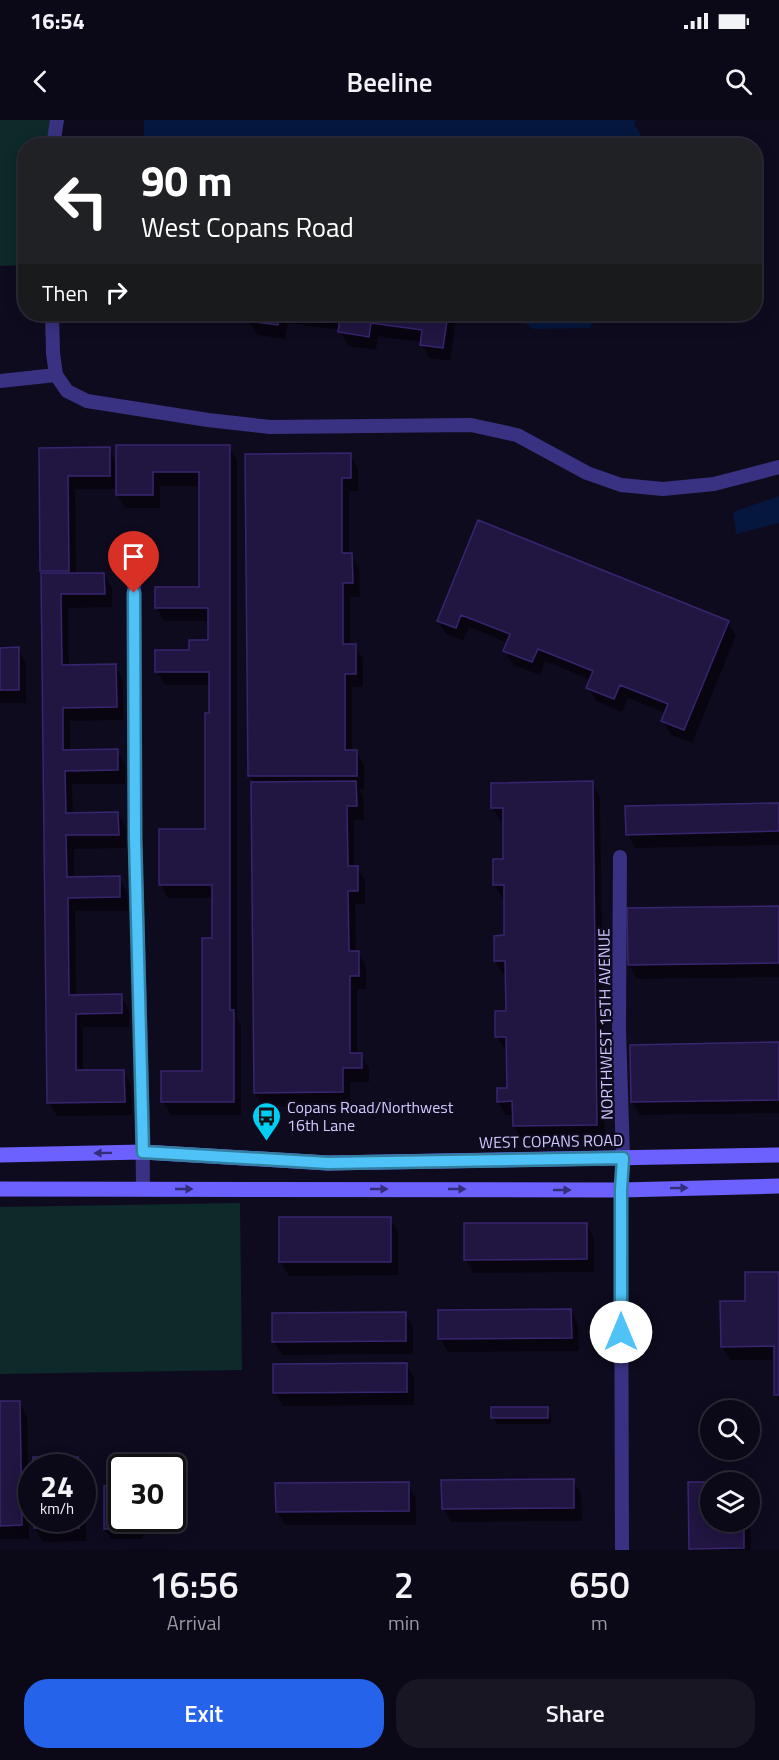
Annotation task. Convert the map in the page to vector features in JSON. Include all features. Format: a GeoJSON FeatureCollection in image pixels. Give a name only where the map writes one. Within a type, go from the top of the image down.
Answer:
{"type":"FeatureCollection","features":[{"type":"Feature","properties":{"kind":"main road","name":"WEST COPANS ROAD"},"geometry":{"type":"LineString","coordinates":[[0,1155],[143,1152],[328,1163],[779,1155]]}},
{"type":"Feature","properties":{"kind":"main road"},"geometry":{"type":"LineString","coordinates":[[0,1190],[143,1188],[621,1190],[779,1186]]}},
{"type":"Feature","properties":{"kind":"street"},"geometry":{"type":"LineString","coordinates":[[54,138],[57,120]]}},
{"type":"Feature","properties":{"kind":"street"},"geometry":{"type":"LineString","coordinates":[[52,321],[56,375],[67,391],[87,400],[208,420],[270,427],[471,425],[517,435],[587,473],[621,485],[663,489],[714,484],[779,467]]}},
{"type":"Feature","properties":{"kind":"street"},"geometry":{"type":"LineString","coordinates":[[0,381],[56,375]]}},
{"type":"Feature","properties":{"kind":"street"},"geometry":{"type":"LineString","coordinates":[[134,554],[135,838],[143,1188]]}},
{"type":"Feature","properties":{"kind":"street","name":"NORTHWEST 15TH AVENUE"},"geometry":{"type":"LineString","coordinates":[[620,857],[619,1030],[623,1158],[621,1190],[622,1550]]}},
{"type":"Feature","properties":{"kind":"green space"},"geometry":{"type":"Polygon","coordinates":[[[0,120],[57,120],[54,138],[18,138],[18,265],[0,266],[0,120]]]}},
{"type":"Feature","properties":{"kind":"green space"},"geometry":{"type":"Polygon","coordinates":[[[240,1203],[242,1370],[0,1374],[0,1207],[240,1203]]]}},
{"type":"Feature","properties":{"kind":"water"},"geometry":{"type":"Polygon","coordinates":[[[144,120],[636,120],[634,123],[642,138],[144,138],[144,120]]]}},
{"type":"Feature","properties":{"kind":"water"},"geometry":{"type":"Polygon","coordinates":[[[522,321],[594,321],[590,328],[534,329],[522,321]]]}},
{"type":"Feature","properties":{"kind":"water"},"geometry":{"type":"Polygon","coordinates":[[[779,496],[779,523],[736,534],[733,512],[779,496]]]}},
{"type":"Feature","properties":{"kind":"building"},"geometry":{"type":"Polygon","coordinates":[[[248,321],[279,321],[278,325],[248,321]]]}},
{"type":"Feature","properties":{"kind":"building"},"geometry":{"type":"Polygon","coordinates":[[[340,321],[447,321],[443,348],[420,345],[422,330],[371,323],[369,337],[338,332],[340,321]]]}},
{"type":"Feature","properties":{"kind":"building"},"geometry":{"type":"Polygon","coordinates":[[[116,445],[230,445],[230,1010],[234,1010],[234,1102],[161,1102],[161,1071],[202,1071],[202,938],[212,938],[212,885],[159,885],[159,829],[205,829],[205,713],[209,713],[209,672],[155,672],[155,650],[189,650],[189,640],[208,640],[208,608],[155,608],[155,587],[199,587],[199,472],[153,472],[153,495],[116,495],[116,445]]]}},
{"type":"Feature","properties":{"kind":"building"},"geometry":{"type":"Polygon","coordinates":[[[110,447],[110,476],[68,476],[69,571],[40,571],[39,448],[110,447]]]}},
{"type":"Feature","properties":{"kind":"building"},"geometry":{"type":"Polygon","coordinates":[[[351,453],[351,478],[342,478],[342,553],[352,553],[353,583],[343,583],[343,644],[356,644],[356,674],[345,674],[345,750],[357,750],[357,776],[248,776],[245,454],[351,453]]]}},
{"type":"Feature","properties":{"kind":"building"},"geometry":{"type":"Polygon","coordinates":[[[478,520],[729,621],[684,730],[661,721],[668,704],[620,685],[614,699],[586,688],[593,671],[538,649],[532,662],[503,651],[510,634],[461,615],[456,628],[437,621],[478,520]]]}},
{"type":"Feature","properties":{"kind":"building"},"geometry":{"type":"Polygon","coordinates":[[[41,573],[104,573],[105,594],[61,594],[62,665],[116,664],[117,707],[63,708],[63,750],[118,749],[118,770],[65,771],[66,813],[118,812],[119,835],[66,835],[67,877],[120,876],[120,897],[68,898],[69,995],[122,994],[122,1013],[76,1014],[76,1070],[124,1070],[125,1102],[47,1103],[41,573]]]}},
{"type":"Feature","properties":{"kind":"building"},"geometry":{"type":"Polygon","coordinates":[[[19,647],[19,690],[0,690],[0,648],[19,647]]]}},
{"type":"Feature","properties":{"kind":"building"},"geometry":{"type":"Polygon","coordinates":[[[356,781],[357,806],[347,806],[348,866],[358,866],[358,891],[348,891],[349,951],[359,951],[359,976],[350,976],[350,1053],[362,1053],[362,1068],[343,1068],[343,1092],[254,1093],[251,782],[356,781]]]}},
{"type":"Feature","properties":{"kind":"building"},"geometry":{"type":"Polygon","coordinates":[[[593,781],[597,1125],[513,1126],[512,1101],[497,1102],[497,1088],[507,1088],[506,1037],[495,1037],[495,1011],[506,1011],[505,961],[494,961],[494,936],[504,935],[504,885],[493,885],[493,859],[503,859],[503,808],[491,808],[491,783],[593,781]]]}},
{"type":"Feature","properties":{"kind":"building"},"geometry":{"type":"Polygon","coordinates":[[[779,803],[779,831],[626,835],[625,806],[779,803]]]}},
{"type":"Feature","properties":{"kind":"building"},"geometry":{"type":"Polygon","coordinates":[[[779,906],[779,963],[628,965],[627,908],[779,906]]]}},
{"type":"Feature","properties":{"kind":"building"},"geometry":{"type":"Polygon","coordinates":[[[779,1042],[779,1100],[631,1102],[630,1045],[779,1042]]]}},
{"type":"Feature","properties":{"kind":"building"},"geometry":{"type":"Polygon","coordinates":[[[279,1217],[391,1217],[391,1262],[279,1262],[279,1217]]]}},
{"type":"Feature","properties":{"kind":"building"},"geometry":{"type":"Polygon","coordinates":[[[464,1223],[587,1223],[587,1259],[464,1260],[464,1223]]]}},
{"type":"Feature","properties":{"kind":"building"},"geometry":{"type":"Polygon","coordinates":[[[745,1272],[779,1272],[779,1395],[774,1395],[774,1346],[721,1347],[720,1301],[745,1301],[745,1272]]]}},
{"type":"Feature","properties":{"kind":"building"},"geometry":{"type":"Polygon","coordinates":[[[571,1309],[572,1338],[438,1339],[438,1310],[571,1309]]]}},
{"type":"Feature","properties":{"kind":"building"},"geometry":{"type":"Polygon","coordinates":[[[406,1312],[406,1341],[272,1342],[272,1313],[406,1312]]]}},
{"type":"Feature","properties":{"kind":"building"},"geometry":{"type":"Polygon","coordinates":[[[407,1363],[407,1392],[273,1393],[273,1364],[407,1363]]]}},
{"type":"Feature","properties":{"kind":"building"},"geometry":{"type":"Polygon","coordinates":[[[0,1401],[20,1401],[18,1525],[0,1526],[0,1401]]]}},
{"type":"Feature","properties":{"kind":"building"},"geometry":{"type":"Polygon","coordinates":[[[491,1407],[548,1407],[548,1418],[491,1418],[491,1407]]]}},
{"type":"Feature","properties":{"kind":"building"},"geometry":{"type":"Polygon","coordinates":[[[574,1479],[574,1508],[442,1509],[441,1480],[574,1479]]]}},
{"type":"Feature","properties":{"kind":"building"},"geometry":{"type":"Polygon","coordinates":[[[409,1482],[409,1511],[276,1512],[275,1483],[409,1482]]]}},
{"type":"Feature","properties":{"kind":"building"},"geometry":{"type":"Polygon","coordinates":[[[688,1482],[700,1482],[700,1532],[744,1532],[744,1548],[689,1549],[688,1482]]]}},
{"type":"Feature","properties":{"kind":"building"},"geometry":{"type":"Polygon","coordinates":[[[104,1486],[108,1486],[108,1529],[104,1529],[104,1486]]]}},
{"type":"Feature","properties":{"kind":"place","name":"Copans Road/Northwest 16th Lane"},"geometry":{"type":"Point","coordinates":[266,1142]}},
{"type":"Feature","properties":{"kind":"route"},"geometry":{"type":"LineString","coordinates":[[134,593],[135,838],[143,1152],[328,1163],[623,1158],[621,1332]]}}]}
